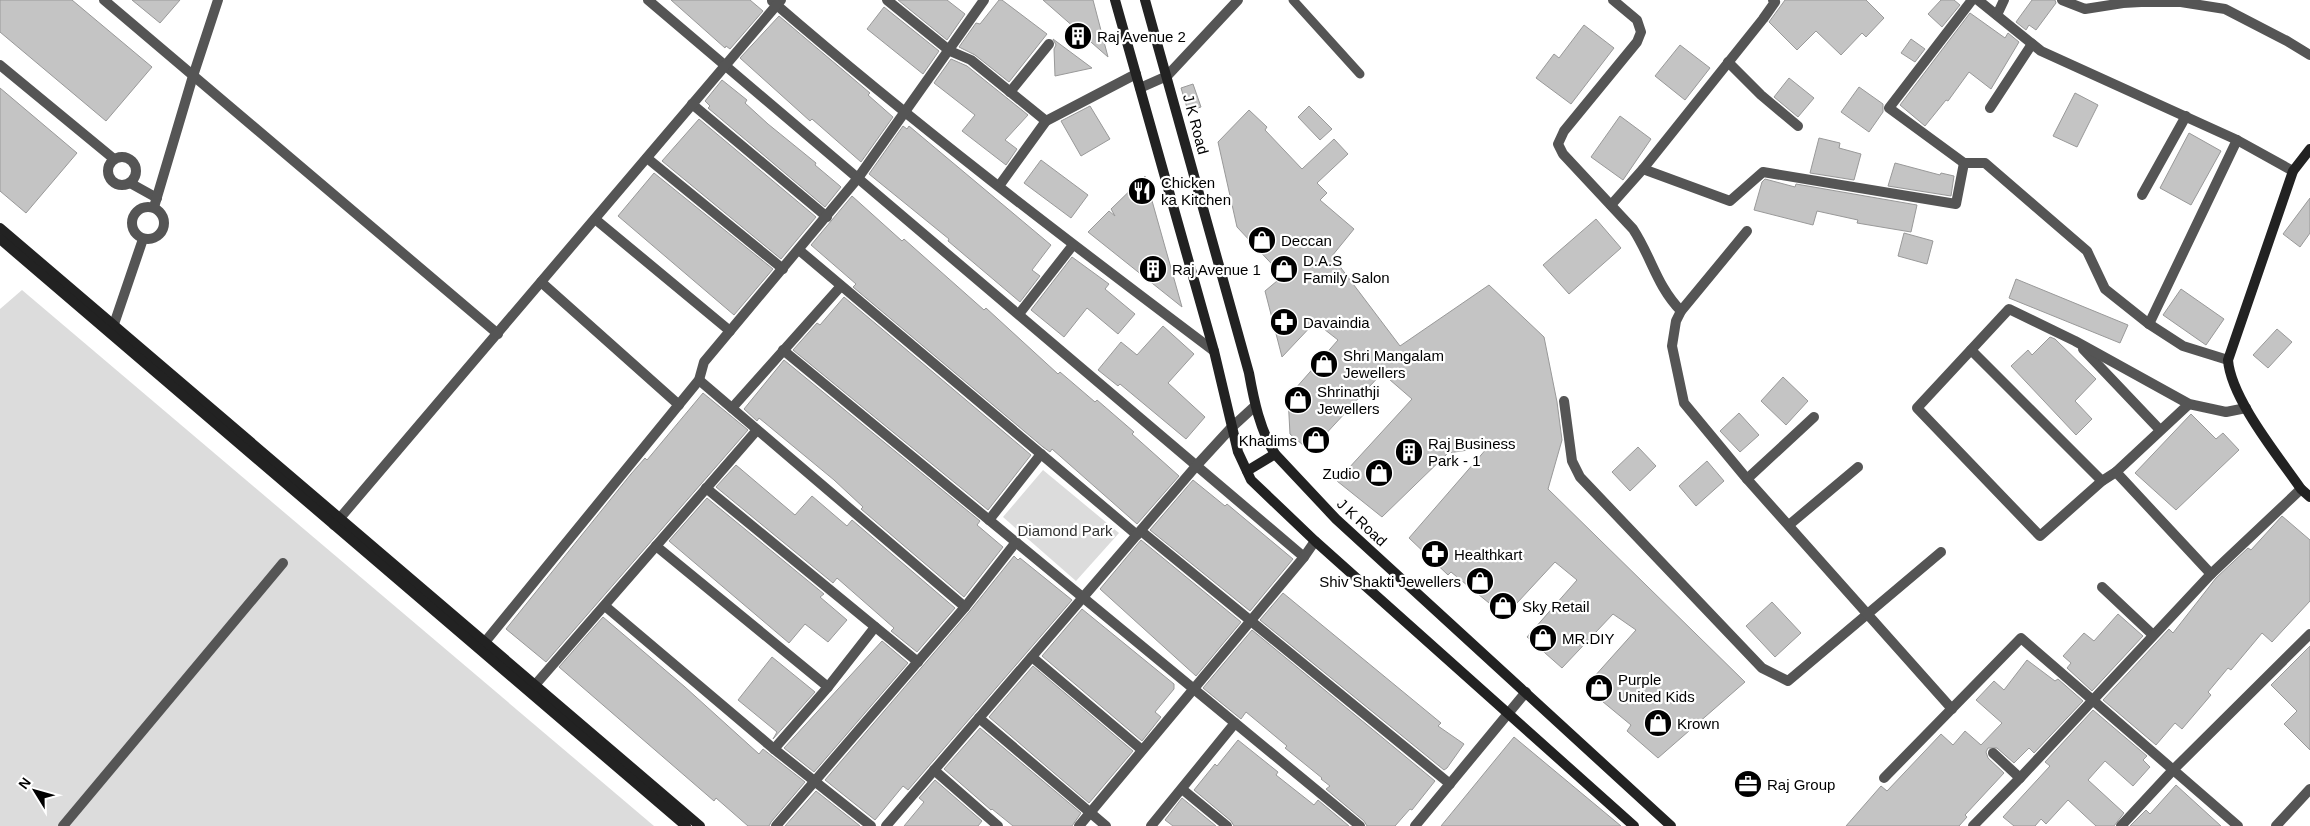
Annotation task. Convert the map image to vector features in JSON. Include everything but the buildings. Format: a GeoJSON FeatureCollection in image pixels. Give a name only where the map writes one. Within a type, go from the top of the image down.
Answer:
{"type":"FeatureCollection","features":[{"type":"Feature","properties":{"kind":"main road"},"geometry":{"type":"LineString","coordinates":[[1115,0],[1214,351],[1231,428],[1238,452],[1251,480],[1315,540],[1634,826]]}},
{"type":"Feature","properties":{"kind":"main road","name":"J K Road"},"geometry":{"type":"LineString","coordinates":[[1145,0],[1168,76],[1249,373],[1255,406],[1268,442],[1275,454],[1336,519],[1671,826]]}},
{"type":"Feature","properties":{"kind":"main road"},"geometry":{"type":"LineString","coordinates":[[2310,149],[2293,171],[2228,360],[2229,370],[2246,408],[2301,489],[2310,497]]}},
{"type":"Feature","properties":{"kind":"main road"},"geometry":{"type":"LineString","coordinates":[[0,228],[112,330]]}},
{"type":"Feature","properties":{"kind":"main road"},"geometry":{"type":"LineString","coordinates":[[0,239],[112,330],[337,521],[686,826]]}},
{"type":"Feature","properties":{"kind":"main road"},"geometry":{"type":"LineString","coordinates":[[1247,471],[1275,454]]}},
{"type":"Feature","properties":{"kind":"main road"},"geometry":{"type":"LineString","coordinates":[[337,521],[485,642],[700,826]]}},
{"type":"Feature","properties":{"kind":"street"},"geometry":{"type":"LineString","coordinates":[[104,0],[498,334]]}},
{"type":"Feature","properties":{"kind":"street"},"geometry":{"type":"LineString","coordinates":[[156,203],[193,76],[218,0]]}},
{"type":"Feature","properties":{"kind":"street"},"geometry":{"type":"LineString","coordinates":[[648,0],[1304,557]]}},
{"type":"Feature","properties":{"kind":"street"},"geometry":{"type":"LineString","coordinates":[[887,0],[950,51],[972,60],[1046,121]]}},
{"type":"Feature","properties":{"kind":"street"},"geometry":{"type":"LineString","coordinates":[[485,642],[699,380],[704,362],[858,178],[950,51],[984,0]]}},
{"type":"Feature","properties":{"kind":"street"},"geometry":{"type":"LineString","coordinates":[[1140,88],[1168,76],[1238,0]]}},
{"type":"Feature","properties":{"kind":"street"},"geometry":{"type":"LineString","coordinates":[[1613,0],[1637,20],[1641,32],[1636,42],[1564,131],[1558,144],[1563,154],[1611,205],[1640,240],[1663,289],[1681,311]]}},
{"type":"Feature","properties":{"kind":"street"},"geometry":{"type":"LineString","coordinates":[[1611,205],[1643,169],[1763,20],[1775,2],[1773,0]]}},
{"type":"Feature","properties":{"kind":"street"},"geometry":{"type":"LineString","coordinates":[[1972,0],[1889,108],[1964,163],[1985,162],[2086,251],[2105,289],[2149,324],[2183,346],[2228,360]]}},
{"type":"Feature","properties":{"kind":"street"},"geometry":{"type":"LineString","coordinates":[[1978,0],[2042,51],[2186,116],[2236,140],[2293,171]]}},
{"type":"Feature","properties":{"kind":"street"},"geometry":{"type":"LineString","coordinates":[[1997,15],[2004,0]]}},
{"type":"Feature","properties":{"kind":"street"},"geometry":{"type":"LineString","coordinates":[[2062,0],[2085,9],[2142,1],[2181,2],[2225,9],[2288,41],[2310,55]]}},
{"type":"Feature","properties":{"kind":"street"},"geometry":{"type":"LineString","coordinates":[[337,521],[647,158],[776,2],[904,112],[1073,245],[1214,351]]}},
{"type":"Feature","properties":{"kind":"street"},"geometry":{"type":"LineString","coordinates":[[1010,92],[1049,44]]}},
{"type":"Feature","properties":{"kind":"street"},"geometry":{"type":"LineString","coordinates":[[1990,108],[2032,44]]}},
{"type":"Feature","properties":{"kind":"street"},"geometry":{"type":"LineString","coordinates":[[1728,62],[1761,95],[1798,126]]}},
{"type":"Feature","properties":{"kind":"street"},"geometry":{"type":"LineString","coordinates":[[0,65],[114,160]]}},
{"type":"Feature","properties":{"kind":"street"},"geometry":{"type":"LineString","coordinates":[[999,186],[1046,121],[1136,74]]}},
{"type":"Feature","properties":{"kind":"street"},"geometry":{"type":"LineString","coordinates":[[692,104],[827,217]]}},
{"type":"Feature","properties":{"kind":"street"},"geometry":{"type":"LineString","coordinates":[[2142,195],[2186,116]]}},
{"type":"Feature","properties":{"kind":"street"},"geometry":{"type":"LineString","coordinates":[[2149,324],[2236,140]]}},
{"type":"Feature","properties":{"kind":"street"},"geometry":{"type":"LineString","coordinates":[[124,158],[134,163],[136,174],[130,183],[119,185],[110,179],[108,169],[114,160],[124,158]]}},
{"type":"Feature","properties":{"kind":"street"},"geometry":{"type":"LineString","coordinates":[[647,158],[783,269]]}},
{"type":"Feature","properties":{"kind":"street"},"geometry":{"type":"LineString","coordinates":[[1643,169],[1730,201],[1762,172],[1956,204],[1964,163]]}},
{"type":"Feature","properties":{"kind":"street"},"geometry":{"type":"LineString","coordinates":[[130,183],[156,203],[164,216],[164,229],[155,238],[142,238],[133,230],[133,217],[142,208],[156,203]]}},
{"type":"Feature","properties":{"kind":"street"},"geometry":{"type":"LineString","coordinates":[[595,219],[730,331]]}},
{"type":"Feature","properties":{"kind":"street"},"geometry":{"type":"LineString","coordinates":[[1747,231],[1681,311],[1676,321],[1672,346],[1684,403],[1747,479],[1952,709]]}},
{"type":"Feature","properties":{"kind":"street"},"geometry":{"type":"LineString","coordinates":[[112,330],[142,238]]}},
{"type":"Feature","properties":{"kind":"street"},"geometry":{"type":"LineString","coordinates":[[1019,314],[1073,245]]}},
{"type":"Feature","properties":{"kind":"street"},"geometry":{"type":"LineString","coordinates":[[799,250],[1041,454],[1450,784]]}},
{"type":"Feature","properties":{"kind":"street"},"geometry":{"type":"LineString","coordinates":[[541,282],[679,405]]}},
{"type":"Feature","properties":{"kind":"street"},"geometry":{"type":"LineString","coordinates":[[732,408],[842,286]]}},
{"type":"Feature","properties":{"kind":"street"},"geometry":{"type":"LineString","coordinates":[[2189,404],[2116,472],[2102,481],[2040,536],[1917,408],[2009,309],[2075,341],[2189,404],[2226,412],[2246,408]]}},
{"type":"Feature","properties":{"kind":"street"},"geometry":{"type":"LineString","coordinates":[[2075,341],[2160,430]]}},
{"type":"Feature","properties":{"kind":"street"},"geometry":{"type":"LineString","coordinates":[[783,350],[1360,826]]}},
{"type":"Feature","properties":{"kind":"street"},"geometry":{"type":"LineString","coordinates":[[1971,350],[2102,481]]}},
{"type":"Feature","properties":{"kind":"street"},"geometry":{"type":"LineString","coordinates":[[699,380],[965,607]]}},
{"type":"Feature","properties":{"kind":"street"},"geometry":{"type":"LineString","coordinates":[[1564,401],[1572,462],[1580,477],[1762,668],[1788,681],[1941,552]]}},
{"type":"Feature","properties":{"kind":"street"},"geometry":{"type":"LineString","coordinates":[[886,826],[1197,465],[1231,428],[1255,406]]}},
{"type":"Feature","properties":{"kind":"street"},"geometry":{"type":"LineString","coordinates":[[1747,479],[1814,417]]}},
{"type":"Feature","properties":{"kind":"street"},"geometry":{"type":"LineString","coordinates":[[534,685],[757,430]]}},
{"type":"Feature","properties":{"kind":"street"},"geometry":{"type":"LineString","coordinates":[[988,520],[1041,454]]}},
{"type":"Feature","properties":{"kind":"street"},"geometry":{"type":"LineString","coordinates":[[1788,525],[1858,467]]}},
{"type":"Feature","properties":{"kind":"street"},"geometry":{"type":"LineString","coordinates":[[2116,472],[2211,574]]}},
{"type":"Feature","properties":{"kind":"street"},"geometry":{"type":"LineString","coordinates":[[706,488],[918,662]]}},
{"type":"Feature","properties":{"kind":"street"},"geometry":{"type":"LineString","coordinates":[[1973,826],[2211,574],[2301,489]]}},
{"type":"Feature","properties":{"kind":"street"},"geometry":{"type":"LineString","coordinates":[[1079,826],[1304,557],[1315,540]]}},
{"type":"Feature","properties":{"kind":"street"},"geometry":{"type":"LineString","coordinates":[[776,826],[965,607],[1016,542]]}},
{"type":"Feature","properties":{"kind":"street"},"geometry":{"type":"LineString","coordinates":[[656,546],[828,687]]}},
{"type":"Feature","properties":{"kind":"street"},"geometry":{"type":"LineString","coordinates":[[63,826],[282,563]]}},
{"type":"Feature","properties":{"kind":"street"},"geometry":{"type":"LineString","coordinates":[[2102,587],[2154,635]]}},
{"type":"Feature","properties":{"kind":"street"},"geometry":{"type":"LineString","coordinates":[[605,606],[774,749],[872,826]]}},
{"type":"Feature","properties":{"kind":"street"},"geometry":{"type":"LineString","coordinates":[[774,749],[828,687],[875,627]]}},
{"type":"Feature","properties":{"kind":"street"},"geometry":{"type":"LineString","coordinates":[[2121,826],[2173,770],[2310,634]]}},
{"type":"Feature","properties":{"kind":"street"},"geometry":{"type":"LineString","coordinates":[[1884,778],[2021,638],[2238,826]]}},
{"type":"Feature","properties":{"kind":"street"},"geometry":{"type":"LineString","coordinates":[[1032,657],[1142,750]]}},
{"type":"Feature","properties":{"kind":"street"},"geometry":{"type":"LineString","coordinates":[[1415,826],[1526,692]]}},
{"type":"Feature","properties":{"kind":"street"},"geometry":{"type":"LineString","coordinates":[[979,718],[1106,826]]}},
{"type":"Feature","properties":{"kind":"street"},"geometry":{"type":"LineString","coordinates":[[1151,826],[1235,723]]}},
{"type":"Feature","properties":{"kind":"street"},"geometry":{"type":"LineString","coordinates":[[1993,753],[2020,778]]}},
{"type":"Feature","properties":{"kind":"street"},"geometry":{"type":"LineString","coordinates":[[934,770],[987,822],[998,826]]}},
{"type":"Feature","properties":{"kind":"street"},"geometry":{"type":"LineString","coordinates":[[1182,789],[1227,826]]}},
{"type":"Feature","properties":{"kind":"street"},"geometry":{"type":"LineString","coordinates":[[2276,826],[2310,789]]}},
{"type":"Feature","properties":{"kind":"lane"},"geometry":{"type":"LineString","coordinates":[[1293,0],[1360,74]]}},
{"type":"Feature","properties":{"kind":"green space"},"geometry":{"type":"Polygon","coordinates":[[[22,290],[654,826],[0,826],[0,309],[22,290]]]}},
{"type":"Feature","properties":{"kind":"green space","name":"Diamond Park"},"geometry":{"type":"Polygon","coordinates":[[[1043,470],[1119,533],[1076,581],[1003,517],[1043,470]]]}},
{"type":"Feature","properties":{"kind":"place","name":"Raj Avenue 2"},"geometry":{"type":"Point","coordinates":[1078,36]}},
{"type":"Feature","properties":{"kind":"place","name":"Chicken ka Kitchen"},"geometry":{"type":"Point","coordinates":[1142,191]}},
{"type":"Feature","properties":{"kind":"place","name":"Deccan"},"geometry":{"type":"Point","coordinates":[1262,240]}},
{"type":"Feature","properties":{"kind":"place","name":"Raj Avenue 1"},"geometry":{"type":"Point","coordinates":[1153,269]}},
{"type":"Feature","properties":{"kind":"place","name":"D.A.S Family Salon"},"geometry":{"type":"Point","coordinates":[1284,269]}},
{"type":"Feature","properties":{"kind":"place","name":"Davaindia"},"geometry":{"type":"Point","coordinates":[1284,322]}},
{"type":"Feature","properties":{"kind":"place","name":"Shri Mangalam Jewellers"},"geometry":{"type":"Point","coordinates":[1324,364]}},
{"type":"Feature","properties":{"kind":"place","name":"Shrinathji Jewellers"},"geometry":{"type":"Point","coordinates":[1298,400]}},
{"type":"Feature","properties":{"kind":"place","name":"Khadims"},"geometry":{"type":"Point","coordinates":[1316,440]}},
{"type":"Feature","properties":{"kind":"place","name":"Raj Business Park - 1"},"geometry":{"type":"Point","coordinates":[1409,452]}},
{"type":"Feature","properties":{"kind":"place","name":"Zudio"},"geometry":{"type":"Point","coordinates":[1379,473]}},
{"type":"Feature","properties":{"kind":"place","name":"Healthkart"},"geometry":{"type":"Point","coordinates":[1435,554]}},
{"type":"Feature","properties":{"kind":"place","name":"Shiv Shakti Jewellers"},"geometry":{"type":"Point","coordinates":[1480,581]}},
{"type":"Feature","properties":{"kind":"place","name":"Sky Retail"},"geometry":{"type":"Point","coordinates":[1503,606]}},
{"type":"Feature","properties":{"kind":"place","name":"MR.DIY"},"geometry":{"type":"Point","coordinates":[1543,638]}},
{"type":"Feature","properties":{"kind":"place","name":"Purple United Kids"},"geometry":{"type":"Point","coordinates":[1599,688]}},
{"type":"Feature","properties":{"kind":"place","name":"Krown"},"geometry":{"type":"Point","coordinates":[1658,723]}},
{"type":"Feature","properties":{"kind":"place","name":"Raj Group"},"geometry":{"type":"Point","coordinates":[1748,784]}}]}
